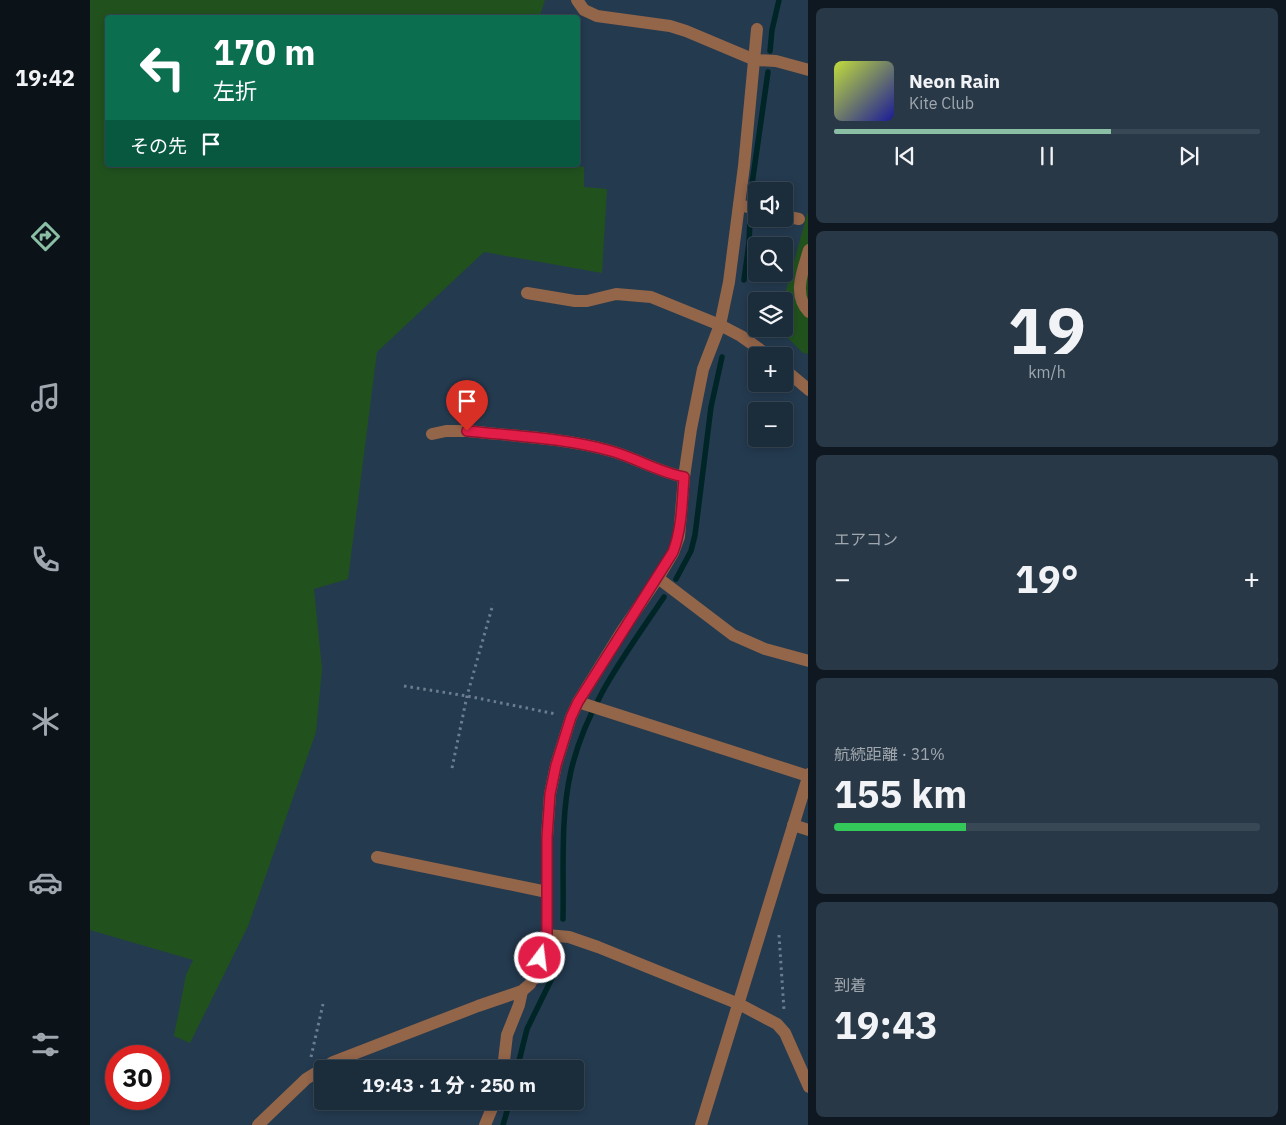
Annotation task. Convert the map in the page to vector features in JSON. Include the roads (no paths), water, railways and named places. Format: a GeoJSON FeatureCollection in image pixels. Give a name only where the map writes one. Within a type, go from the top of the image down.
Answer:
{"type":"FeatureCollection","features":[{"type":"Feature","properties":{"kind":"street"},"geometry":{"type":"LineString","coordinates":[[576,0],[584,10],[598,16],[670,26],[754,60],[776,61],[808,70]]}},
{"type":"Feature","properties":{"kind":"street"},"geometry":{"type":"LineString","coordinates":[[258,1125],[306,1079],[333,1062],[522,991],[530,984],[536,974],[547,935],[547,837],[550,794],[556,765],[571,717],[578,702],[624,628],[658,578],[673,552],[679,536],[684,477],[691,429],[703,370],[720,325],[729,282],[744,166],[757,30]]}},
{"type":"Feature","properties":{"kind":"street"},"geometry":{"type":"LineString","coordinates":[[739,205],[748,207]]}},
{"type":"Feature","properties":{"kind":"street"},"geometry":{"type":"LineString","coordinates":[[793,218],[799,219]]}},
{"type":"Feature","properties":{"kind":"street"},"geometry":{"type":"LineString","coordinates":[[808,250],[800,279],[800,296],[804,308],[808,312]]}},
{"type":"Feature","properties":{"kind":"street"},"geometry":{"type":"LineString","coordinates":[[527,293],[575,301],[587,301],[616,294],[650,297],[720,325],[741,336],[756,347]]}},
{"type":"Feature","properties":{"kind":"street"},"geometry":{"type":"LineString","coordinates":[[793,377],[808,390]]}},
{"type":"Feature","properties":{"kind":"street"},"geometry":{"type":"LineString","coordinates":[[432,434],[446,431],[467,431],[589,446],[613,452],[672,475],[684,477]]}},
{"type":"Feature","properties":{"kind":"street"},"geometry":{"type":"LineString","coordinates":[[658,578],[733,635],[765,649],[808,661]]}},
{"type":"Feature","properties":{"kind":"street"},"geometry":{"type":"LineString","coordinates":[[578,702],[808,775],[701,1125]]}},
{"type":"Feature","properties":{"kind":"street"},"geometry":{"type":"LineString","coordinates":[[793,825],[808,830]]}},
{"type":"Feature","properties":{"kind":"street"},"geometry":{"type":"LineString","coordinates":[[377,857],[547,892]]}},
{"type":"Feature","properties":{"kind":"street"},"geometry":{"type":"LineString","coordinates":[[547,935],[569,937],[598,947],[739,1004],[777,1024],[785,1033],[808,1086]]}},
{"type":"Feature","properties":{"kind":"street"},"geometry":{"type":"LineString","coordinates":[[504,1060],[507,1035],[519,1005],[522,991]]}},
{"type":"Feature","properties":{"kind":"street"},"geometry":{"type":"LineString","coordinates":[[485,1125],[491,1110]]}},
{"type":"Feature","properties":{"kind":"waterway"},"geometry":{"type":"LineString","coordinates":[[770,51],[772,30],[779,0]]}},
{"type":"Feature","properties":{"kind":"waterway"},"geometry":{"type":"LineString","coordinates":[[752,182],[768,72]]}},
{"type":"Feature","properties":{"kind":"waterway"},"geometry":{"type":"LineString","coordinates":[[744,280],[750,227]]}},
{"type":"Feature","properties":{"kind":"waterway"},"geometry":{"type":"LineString","coordinates":[[676,579],[691,551],[695,535],[711,407],[722,357]]}},
{"type":"Feature","properties":{"kind":"waterway"},"geometry":{"type":"LineString","coordinates":[[563,919],[565,807],[571,771],[578,747],[597,701],[609,680],[664,597]]}},
{"type":"Feature","properties":{"kind":"waterway"},"geometry":{"type":"LineString","coordinates":[[519,1060],[527,1029],[553,976],[560,949]]}},
{"type":"Feature","properties":{"kind":"waterway"},"geometry":{"type":"LineString","coordinates":[[503,1125],[507,1110]]}}]}
